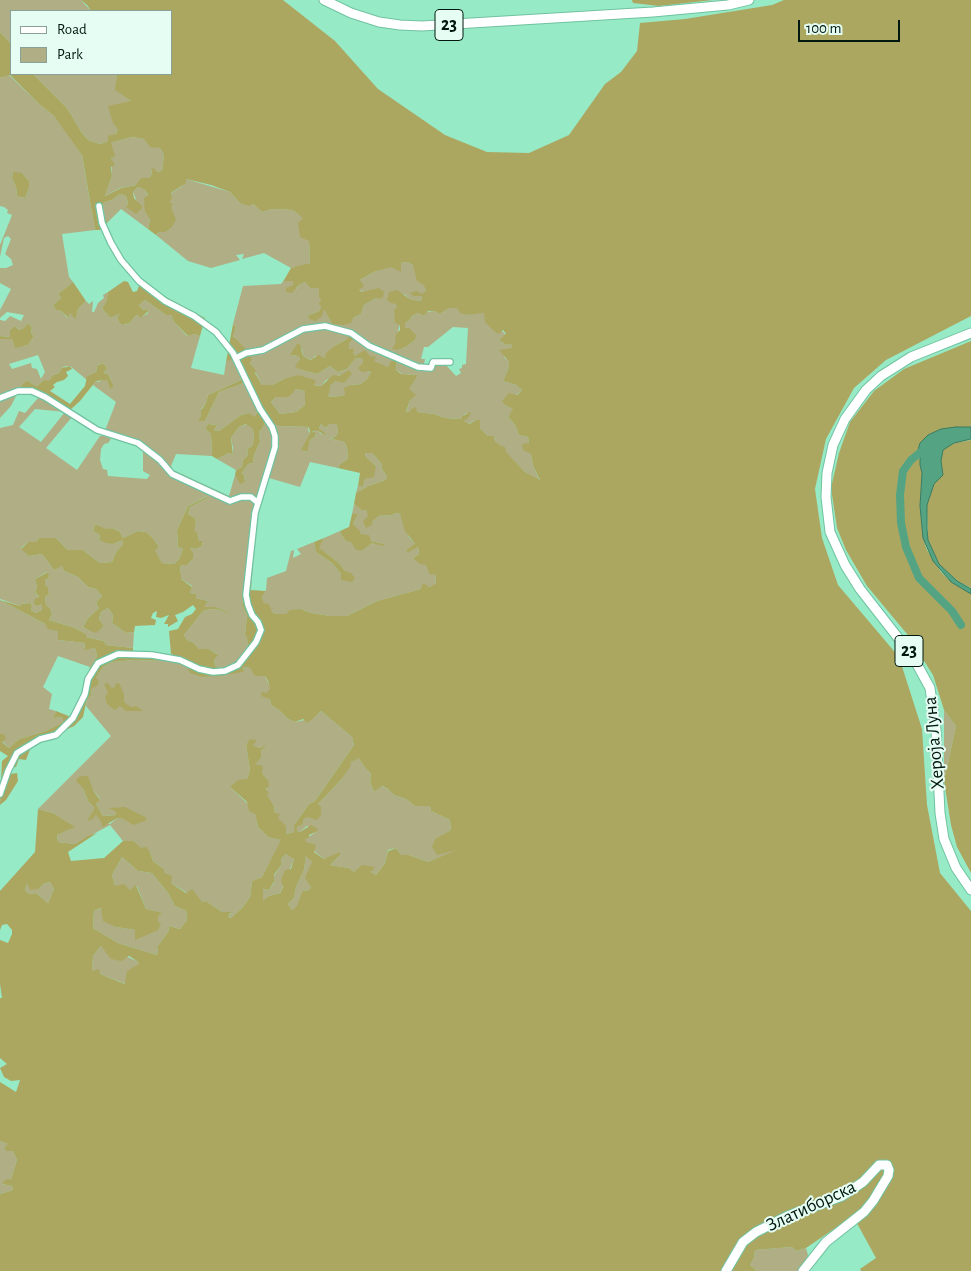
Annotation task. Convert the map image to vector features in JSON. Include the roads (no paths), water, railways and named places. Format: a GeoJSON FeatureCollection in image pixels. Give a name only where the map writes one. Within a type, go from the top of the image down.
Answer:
{"type":"FeatureCollection","features":[{"type":"Feature","properties":{"kind":"main road","name":"23"},"geometry":{"type":"LineString","coordinates":[[324,0],[351,13],[379,22],[422,26],[653,12],[723,6],[749,0]]}},
{"type":"Feature","properties":{"kind":"main road","name":"Хероја Луна"},"geometry":{"type":"LineString","coordinates":[[971,333],[911,357],[886,372],[866,390],[844,419],[834,445],[827,473],[826,497],[830,532],[845,565],[860,589],[913,657],[926,677],[930,688],[934,716],[938,795],[942,826],[952,859],[971,890]]}},
{"type":"Feature","properties":{"kind":"main road","name":"Златиборска"},"geometry":{"type":"LineString","coordinates":[[726,1271],[743,1242],[756,1232],[788,1216],[842,1196],[863,1182],[879,1165],[887,1165],[889,1170],[888,1176],[874,1201],[864,1212],[826,1242],[802,1271]]}},
{"type":"Feature","properties":{"kind":"street"},"geometry":{"type":"LineString","coordinates":[[0,794],[17,753],[40,739],[56,735],[73,718],[84,694],[88,679],[98,663],[118,654],[152,655],[180,660],[200,669],[213,672],[225,671],[238,665],[256,642],[261,630],[258,622],[252,615],[246,595],[255,513],[274,447],[275,436],[272,427],[260,409],[236,358],[216,332],[194,316],[164,300],[139,281],[121,260],[110,243],[102,223],[99,206]]}},
{"type":"Feature","properties":{"kind":"street"},"geometry":{"type":"LineString","coordinates":[[236,358],[246,353],[263,350],[303,329],[325,326],[352,334],[369,346],[418,367],[431,368],[433,362],[450,362]]}},
{"type":"Feature","properties":{"kind":"street"},"geometry":{"type":"LineString","coordinates":[[0,398],[18,390],[32,391],[45,397],[96,430],[138,443],[160,460],[172,474],[230,502],[241,497],[251,497],[258,503]]}},
{"type":"Feature","properties":{"kind":"waterway"},"geometry":{"type":"LineString","coordinates":[[927,447],[911,460],[903,471],[900,495],[901,523],[906,547],[919,578],[952,611],[961,625]]}}]}
